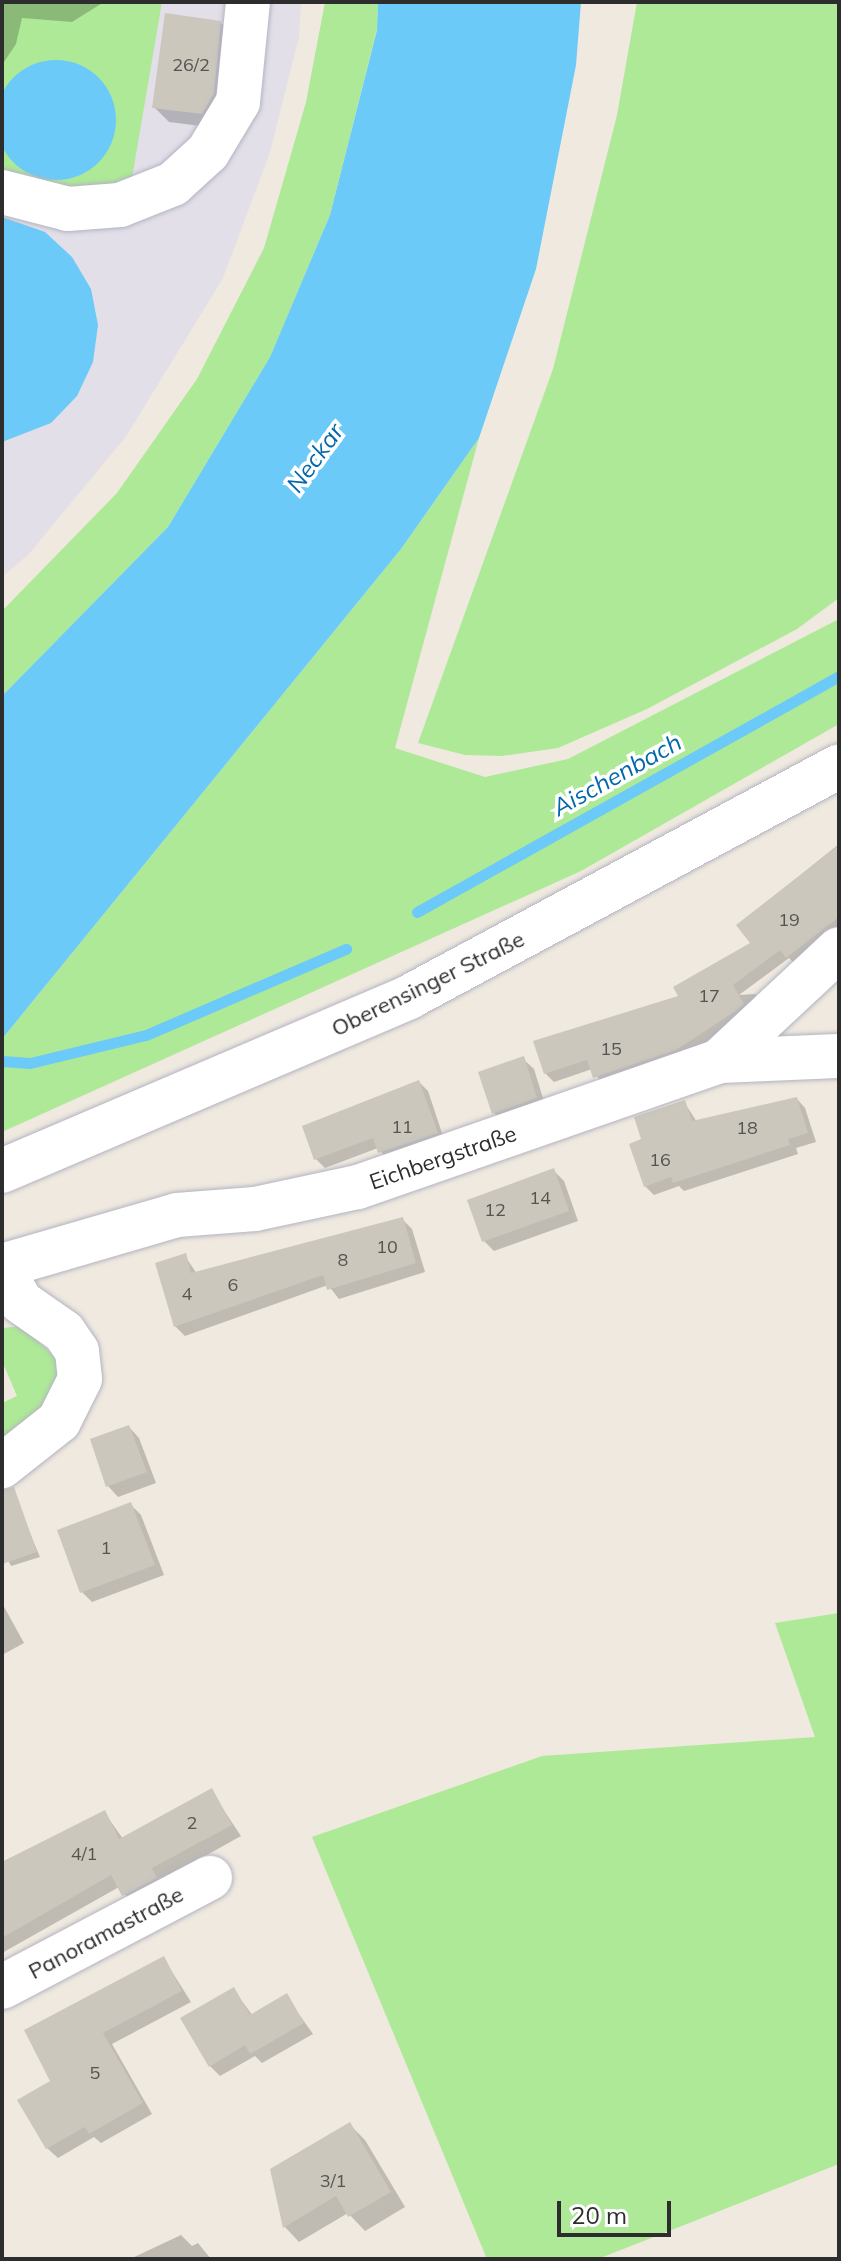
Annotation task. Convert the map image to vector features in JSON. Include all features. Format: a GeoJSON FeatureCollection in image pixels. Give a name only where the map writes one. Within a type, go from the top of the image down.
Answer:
{"type":"FeatureCollection","features":[{"type":"Feature","properties":{"kind":"street"},"geometry":{"type":"LineString","coordinates":[[2,192],[68,209],[120,205],[173,184],[208,152],[238,102],[248,2]]}},
{"type":"Feature","properties":{"kind":"street","name":"Oberensinger Straße"},"geometry":{"type":"LineString","coordinates":[[2,1171],[409,997],[839,766]]}},
{"type":"Feature","properties":{"kind":"street","name":"Eichbergstraße"},"geometry":{"type":"LineString","coordinates":[[2,1267],[177,1215],[255,1209],[358,1187],[719,1061],[839,949]]}},
{"type":"Feature","properties":{"kind":"street"},"geometry":{"type":"LineString","coordinates":[[719,1061],[839,1056]]}},
{"type":"Feature","properties":{"kind":"street"},"geometry":{"type":"LineString","coordinates":[[2,1267],[21,1302],[64,1332],[77,1351],[80,1379],[59,1421],[2,1466]]}},
{"type":"Feature","properties":{"kind":"street","name":"Panoramastraße"},"geometry":{"type":"LineString","coordinates":[[2,1987],[210,1878]]}},
{"type":"Feature","properties":{"kind":"shaded area"},"geometry":{"type":"Polygon","coordinates":[[[2,2],[301,2],[299,37],[270,152],[223,278],[127,435],[29,554],[2,577],[2,2]]]}},
{"type":"Feature","properties":{"kind":"green space"},"geometry":{"type":"Polygon","coordinates":[[[2,2],[162,2],[132,178],[116,195],[2,177],[2,2]]]}},
{"type":"Feature","properties":{"kind":"green space"},"geometry":{"type":"Polygon","coordinates":[[[325,2],[378,2],[377,29],[330,215],[270,357],[168,527],[2,696],[2,611],[117,493],[197,379],[264,248],[306,102],[325,2]]]}},
{"type":"Feature","properties":{"kind":"green space"},"geometry":{"type":"Polygon","coordinates":[[[637,2],[839,2],[839,598],[797,629],[647,709],[558,748],[502,756],[465,755],[418,743],[553,369],[617,115],[637,2]]]}},
{"type":"Feature","properties":{"kind":"green space"},"geometry":{"type":"Polygon","coordinates":[[[479,438],[395,748],[485,777],[568,759],[839,619],[839,724],[581,871],[2,1132],[2,1039],[401,549],[479,438]]]}},
{"type":"Feature","properties":{"kind":"green space"},"geometry":{"type":"Polygon","coordinates":[[[22,1326],[58,1360],[57,1382],[46,1403],[2,1443],[2,1403],[17,1396],[2,1361],[2,1328],[22,1326]]]}},
{"type":"Feature","properties":{"kind":"green space"},"geometry":{"type":"Polygon","coordinates":[[[839,1613],[839,2164],[598,2259],[487,2259],[312,1837],[542,1756],[815,1737],[775,1623],[839,1613]]]}},
{"type":"Feature","properties":{"kind":"water","name":"Neckar"},"geometry":{"type":"Polygon","coordinates":[[[378,2],[581,2],[576,65],[536,269],[479,438],[401,549],[2,1039],[2,696],[168,527],[270,357],[330,215],[377,30],[378,2]]]}},
{"type":"Feature","properties":{"kind":"water"},"geometry":{"type":"Polygon","coordinates":[[[56,60],[79,64],[98,78],[112,97],[116,120],[112,143],[98,162],[79,176],[56,180],[33,176],[14,162],[0,143],[-4,120],[0,97],[14,78],[33,64],[56,60]]]}},
{"type":"Feature","properties":{"kind":"water"},"geometry":{"type":"Polygon","coordinates":[[[2,217],[45,232],[72,257],[91,289],[98,325],[93,362],[77,396],[51,423],[2,442],[2,217]]]}},
{"type":"Feature","properties":{"kind":"building"},"geometry":{"type":"Polygon","coordinates":[[[165,13],[221,21],[214,94],[202,114],[152,108],[165,13]]]}},
{"type":"Feature","properties":{"kind":"building"},"geometry":{"type":"Polygon","coordinates":[[[839,845],[839,917],[786,958],[780,950],[733,985],[744,1004],[737,1010],[676,1050],[593,1078],[587,1060],[544,1074],[533,1041],[678,996],[673,987],[750,943],[736,925],[839,845]]]}},
{"type":"Feature","properties":{"kind":"building"},"geometry":{"type":"Polygon","coordinates":[[[524,1056],[537,1098],[492,1114],[478,1072],[524,1056]]]}},
{"type":"Feature","properties":{"kind":"building"},"geometry":{"type":"Polygon","coordinates":[[[419,1080],[438,1133],[378,1153],[373,1138],[314,1160],[302,1126],[419,1080]]]}},
{"type":"Feature","properties":{"kind":"building"},"geometry":{"type":"Polygon","coordinates":[[[797,1097],[808,1133],[788,1139],[790,1145],[673,1183],[671,1177],[644,1187],[629,1144],[641,1139],[634,1117],[685,1100],[692,1121],[797,1097]]]}},
{"type":"Feature","properties":{"kind":"building"},"geometry":{"type":"Polygon","coordinates":[[[554,1168],[569,1211],[482,1242],[467,1200],[554,1168]]]}},
{"type":"Feature","properties":{"kind":"building"},"geometry":{"type":"Polygon","coordinates":[[[403,1217],[416,1263],[327,1290],[323,1275],[174,1327],[155,1263],[186,1253],[191,1273],[403,1217]]]}},
{"type":"Feature","properties":{"kind":"building"},"geometry":{"type":"Polygon","coordinates":[[[129,1425],[147,1472],[106,1487],[90,1439],[129,1425]]]}},
{"type":"Feature","properties":{"kind":"building"},"geometry":{"type":"Polygon","coordinates":[[[14,1487],[37,1552],[2,1564],[2,1490],[14,1487]]]}},
{"type":"Feature","properties":{"kind":"building"},"geometry":{"type":"Polygon","coordinates":[[[131,1502],[155,1565],[80,1593],[57,1530],[131,1502]]]}},
{"type":"Feature","properties":{"kind":"building"},"geometry":{"type":"Polygon","coordinates":[[[212,1788],[232,1825],[152,1868],[157,1878],[122,1896],[111,1875],[2,1938],[2,1862],[105,1810],[119,1839],[212,1788]]]}},
{"type":"Feature","properties":{"kind":"building"},"geometry":{"type":"Polygon","coordinates":[[[164,1956],[182,1991],[103,2033],[143,2103],[89,2134],[85,2127],[46,2149],[17,2100],[50,2081],[24,2030],[164,1956]]]}},
{"type":"Feature","properties":{"kind":"building"},"geometry":{"type":"Polygon","coordinates":[[[234,1987],[250,2015],[287,1993],[304,2023],[250,2054],[245,2045],[209,2067],[180,2018],[234,1987]]]}},
{"type":"Feature","properties":{"kind":"building"},"geometry":{"type":"Polygon","coordinates":[[[350,2122],[391,2192],[348,2217],[336,2196],[283,2228],[270,2169],[350,2122]]]}},
{"type":"Feature","properties":{"kind":"waterway","name":"Aischenbach"},"geometry":{"type":"LineString","coordinates":[[417,912],[839,676]]}},
{"type":"Feature","properties":{"kind":"waterway","name":"Aischenbach"},"geometry":{"type":"LineString","coordinates":[[2,1061],[30,1063],[146,1035],[346,949]]}}]}
